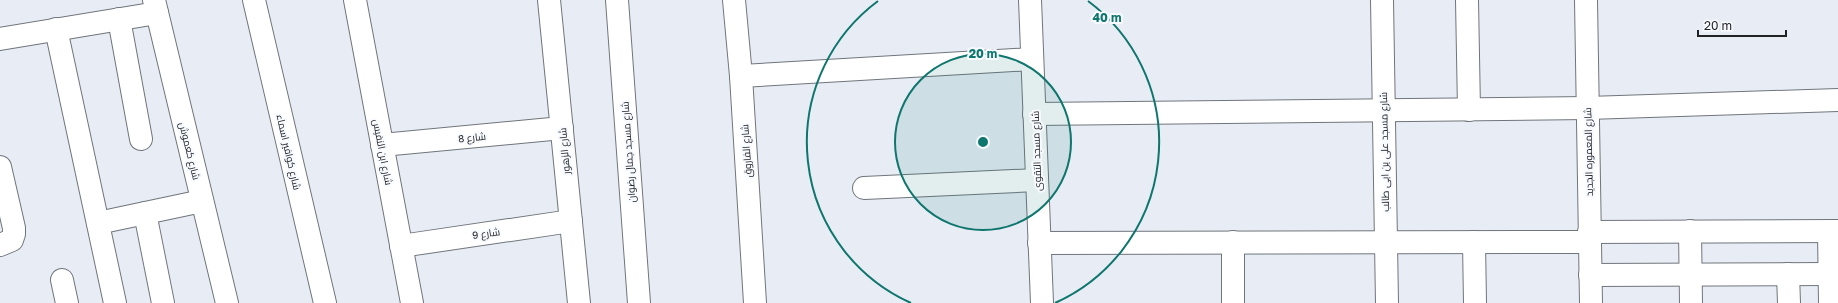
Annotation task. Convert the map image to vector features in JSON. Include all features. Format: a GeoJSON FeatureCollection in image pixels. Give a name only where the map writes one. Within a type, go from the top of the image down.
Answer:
{"type":"FeatureCollection","features":[{"type":"Feature","properties":{"kind":"street","name":"شارع كوافير اسماء"},"geometry":{"type":"LineString","coordinates":[[254,0],[325,303]]}},
{"type":"Feature","properties":{"kind":"street","name":"شارع ابن النفيس"},"geometry":{"type":"LineString","coordinates":[[355,0],[412,303]]}},
{"type":"Feature","properties":{"kind":"street","name":"شارع الزهور"},"geometry":{"type":"LineString","coordinates":[[549,0],[579,303]]}},
{"type":"Feature","properties":{"kind":"street","name":"شارع مسجد جمال رضوان"},"geometry":{"type":"LineString","coordinates":[[617,0],[639,303]]}},
{"type":"Feature","properties":{"kind":"street","name":"شارع الفاروق"},"geometry":{"type":"LineString","coordinates":[[734,0],[741,76],[755,303]]}},
{"type":"Feature","properties":{"kind":"street","name":"شارع مسجد التقوى"},"geometry":{"type":"LineString","coordinates":[[1030,0],[1042,303]]}},
{"type":"Feature","properties":{"kind":"street","name":"شارع مسجد على بن ابى طالب"},"geometry":{"type":"LineString","coordinates":[[1382,0],[1387,303]]}},
{"type":"Feature","properties":{"kind":"street"},"geometry":{"type":"LineString","coordinates":[[1467,0],[1469,110]]}},
{"type":"Feature","properties":{"kind":"street","name":"شارع المعموره الجديد"},"geometry":{"type":"LineString","coordinates":[[1586,0],[1590,303]]}},
{"type":"Feature","properties":{"kind":"street"},"geometry":{"type":"LineString","coordinates":[[0,38],[119,19],[155,6]]}},
{"type":"Feature","properties":{"kind":"street","name":"شارع كعموش"},"geometry":{"type":"LineString","coordinates":[[155,6],[227,303]]}},
{"type":"Feature","properties":{"kind":"street"},"geometry":{"type":"LineString","coordinates":[[119,19],[141,139]]}},
{"type":"Feature","properties":{"kind":"street"},"geometry":{"type":"LineString","coordinates":[[56,29],[115,303]]}},
{"type":"Feature","properties":{"kind":"street"},"geometry":{"type":"LineString","coordinates":[[741,76],[1032,59]]}},
{"type":"Feature","properties":{"kind":"street"},"geometry":{"type":"LineString","coordinates":[[1034,114],[1588,108],[1838,100]]}},
{"type":"Feature","properties":{"kind":"street","name":"شارع 8"},"geometry":{"type":"LineString","coordinates":[[382,145],[562,128]]}},
{"type":"Feature","properties":{"kind":"street"},"geometry":{"type":"LineString","coordinates":[[0,167],[14,228],[12,240],[0,245]]}},
{"type":"Feature","properties":{"kind":"street"},"geometry":{"type":"LineString","coordinates":[[864,188],[1037,180]]}},
{"type":"Feature","properties":{"kind":"street"},"geometry":{"type":"LineString","coordinates":[[98,223],[202,201]]}},
{"type":"Feature","properties":{"kind":"street"},"geometry":{"type":"LineString","coordinates":[[145,213],[163,303]]}},
{"type":"Feature","properties":{"kind":"street","name":"شارع 9"},"geometry":{"type":"LineString","coordinates":[[401,246],[571,221]]}},
{"type":"Feature","properties":{"kind":"street"},"geometry":{"type":"LineString","coordinates":[[1690,231],[1691,303]]}},
{"type":"Feature","properties":{"kind":"street"},"geometry":{"type":"LineString","coordinates":[[1039,243],[1474,242],[1690,231],[1833,231],[1830,274],[1830,303]]}},
{"type":"Feature","properties":{"kind":"street"},"geometry":{"type":"LineString","coordinates":[[1233,242],[1233,303]]}},
{"type":"Feature","properties":{"kind":"street"},"geometry":{"type":"LineString","coordinates":[[1474,242],[1475,303]]}},
{"type":"Feature","properties":{"kind":"street"},"geometry":{"type":"LineString","coordinates":[[1788,274],[1789,303]]}},
{"type":"Feature","properties":{"kind":"street"},"geometry":{"type":"LineString","coordinates":[[1590,276],[1830,274]]}},
{"type":"Feature","properties":{"kind":"street"},"geometry":{"type":"LineString","coordinates":[[62,280],[67,303]]}}]}
